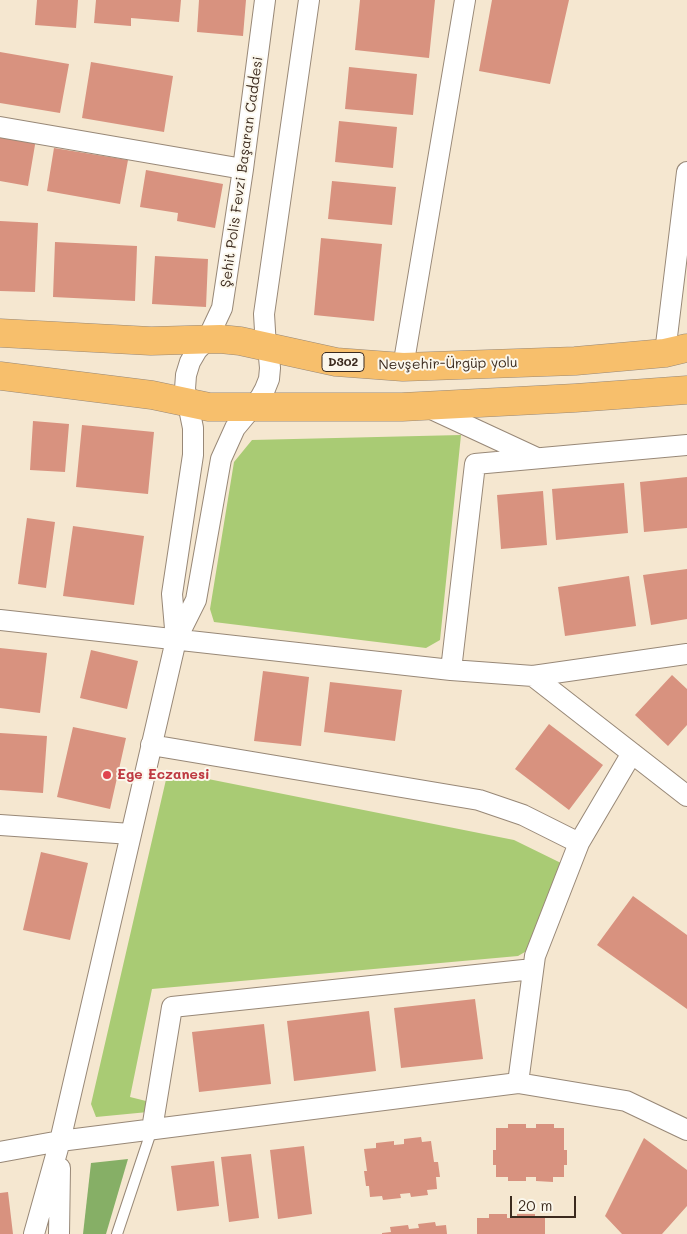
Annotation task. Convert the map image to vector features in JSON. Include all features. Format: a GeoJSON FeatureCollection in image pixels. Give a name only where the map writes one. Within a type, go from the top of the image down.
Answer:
{"type":"FeatureCollection","features":[{"type":"Feature","properties":{"kind":"highway"},"geometry":{"type":"LineString","coordinates":[[0,325],[32,335]]}},
{"type":"Feature","properties":{"kind":"highway","name":"Nevşehir-Ürgüp yolu"},"geometry":{"type":"LineString","coordinates":[[0,334],[151,340],[240,341],[336,362],[403,367],[575,361],[676,351]]}},
{"type":"Feature","properties":{"kind":"highway"},"geometry":{"type":"LineString","coordinates":[[0,376],[152,395],[209,407],[402,407],[687,390]]}},
{"type":"Feature","properties":{"kind":"street","name":"Şehit Polis Fevzi Başaran Caddesi"},"geometry":{"type":"LineString","coordinates":[[207,340],[222,308],[266,0]]}},
{"type":"Feature","properties":{"kind":"street"},"geometry":{"type":"LineString","coordinates":[[34,1234],[60,1141],[176,640],[196,600],[221,459],[235,428],[260,398],[269,379],[270,357],[266,347],[264,314],[309,0]]}},
{"type":"Feature","properties":{"kind":"street"},"geometry":{"type":"LineString","coordinates":[[403,367],[465,0]]}},
{"type":"Feature","properties":{"kind":"street"},"geometry":{"type":"LineString","coordinates":[[0,127],[243,169]]}},
{"type":"Feature","properties":{"kind":"street"},"geometry":{"type":"LineString","coordinates":[[676,351],[687,172]]}},
{"type":"Feature","properties":{"kind":"street"},"geometry":{"type":"LineString","coordinates":[[176,640],[172,594],[193,455],[193,428],[185,389],[186,375],[190,362],[197,350],[207,340]]}},
{"type":"Feature","properties":{"kind":"street"},"geometry":{"type":"LineString","coordinates":[[425,406],[538,458]]}},
{"type":"Feature","properties":{"kind":"street"},"geometry":{"type":"LineString","coordinates":[[451,670],[475,464],[687,445]]}},
{"type":"Feature","properties":{"kind":"street"},"geometry":{"type":"LineString","coordinates":[[0,620],[451,670],[533,676],[687,654]]}},
{"type":"Feature","properties":{"kind":"street"},"geometry":{"type":"LineString","coordinates":[[533,676],[687,796]]}},
{"type":"Feature","properties":{"kind":"street"},"geometry":{"type":"LineString","coordinates":[[151,745],[479,800],[523,814],[579,843]]}},
{"type":"Feature","properties":{"kind":"street"},"geometry":{"type":"LineString","coordinates":[[518,1082],[535,956],[579,843],[632,753]]}},
{"type":"Feature","properties":{"kind":"street"},"geometry":{"type":"LineString","coordinates":[[0,825],[131,834]]}},
{"type":"Feature","properties":{"kind":"street"},"geometry":{"type":"LineString","coordinates":[[152,1130],[172,1007],[533,969]]}},
{"type":"Feature","properties":{"kind":"street"},"geometry":{"type":"LineString","coordinates":[[0,1152],[60,1141],[518,1082],[626,1101],[687,1130]]}},
{"type":"Feature","properties":{"kind":"street"},"geometry":{"type":"LineString","coordinates":[[59,1234],[60,1141]]}},
{"type":"Feature","properties":{"kind":"lane"},"geometry":{"type":"LineString","coordinates":[[117,1234],[152,1130]]}},
{"type":"Feature","properties":{"kind":"green space"},"geometry":{"type":"Polygon","coordinates":[[[461,435],[440,640],[426,648],[214,622],[210,609],[234,462],[252,440],[461,435]]]}},
{"type":"Feature","properties":{"kind":"green space"},"geometry":{"type":"Polygon","coordinates":[[[168,771],[514,840],[563,864],[530,949],[518,956],[152,989],[130,1097],[150,1102],[148,1112],[96,1117],[91,1104],[168,771]]]}},
{"type":"Feature","properties":{"kind":"green space"},"geometry":{"type":"Polygon","coordinates":[[[128,1159],[106,1234],[83,1234],[91,1163],[128,1159]]]}},
{"type":"Feature","properties":{"kind":"building"},"geometry":{"type":"Polygon","coordinates":[[[37,0],[78,0],[76,28],[35,25],[37,0]]]}},
{"type":"Feature","properties":{"kind":"building"},"geometry":{"type":"Polygon","coordinates":[[[96,0],[181,0],[179,22],[131,18],[131,26],[94,23],[96,0]]]}},
{"type":"Feature","properties":{"kind":"building"},"geometry":{"type":"Polygon","coordinates":[[[199,0],[246,0],[243,36],[197,32],[199,0]]]}},
{"type":"Feature","properties":{"kind":"building"},"geometry":{"type":"Polygon","coordinates":[[[360,0],[435,0],[429,58],[355,50],[360,0]]]}},
{"type":"Feature","properties":{"kind":"building"},"geometry":{"type":"Polygon","coordinates":[[[492,0],[569,0],[550,84],[479,71],[492,0]]]}},
{"type":"Feature","properties":{"kind":"building"},"geometry":{"type":"Polygon","coordinates":[[[0,52],[69,64],[60,113],[0,103],[0,52]]]}},
{"type":"Feature","properties":{"kind":"building"},"geometry":{"type":"Polygon","coordinates":[[[91,62],[173,76],[164,132],[82,118],[91,62]]]}},
{"type":"Feature","properties":{"kind":"building"},"geometry":{"type":"Polygon","coordinates":[[[349,67],[417,74],[413,115],[345,109],[349,67]]]}},
{"type":"Feature","properties":{"kind":"building"},"geometry":{"type":"Polygon","coordinates":[[[339,121],[397,127],[393,168],[335,162],[339,121]]]}},
{"type":"Feature","properties":{"kind":"building"},"geometry":{"type":"Polygon","coordinates":[[[0,133],[36,139],[28,186],[0,181],[0,133]]]}},
{"type":"Feature","properties":{"kind":"building"},"geometry":{"type":"Polygon","coordinates":[[[54,148],[128,160],[120,204],[47,191],[54,148]]]}},
{"type":"Feature","properties":{"kind":"building"},"geometry":{"type":"Polygon","coordinates":[[[146,170],[223,184],[215,228],[177,221],[178,213],[140,207],[146,170]]]}},
{"type":"Feature","properties":{"kind":"building"},"geometry":{"type":"Polygon","coordinates":[[[332,181],[396,187],[392,225],[328,219],[332,181]]]}},
{"type":"Feature","properties":{"kind":"building"},"geometry":{"type":"Polygon","coordinates":[[[0,221],[38,223],[35,292],[0,291],[0,221]]]}},
{"type":"Feature","properties":{"kind":"building"},"geometry":{"type":"Polygon","coordinates":[[[321,238],[382,244],[374,321],[314,315],[321,238]]]}},
{"type":"Feature","properties":{"kind":"building"},"geometry":{"type":"Polygon","coordinates":[[[55,242],[137,246],[135,301],[53,297],[55,242]]]}},
{"type":"Feature","properties":{"kind":"building"},"geometry":{"type":"Polygon","coordinates":[[[155,256],[208,259],[206,307],[152,304],[155,256]]]}},
{"type":"Feature","properties":{"kind":"building"},"geometry":{"type":"Polygon","coordinates":[[[33,421],[69,424],[65,472],[30,470],[33,421]]]}},
{"type":"Feature","properties":{"kind":"building"},"geometry":{"type":"Polygon","coordinates":[[[82,425],[154,432],[148,494],[76,487],[82,425]]]}},
{"type":"Feature","properties":{"kind":"building"},"geometry":{"type":"Polygon","coordinates":[[[687,477],[687,528],[644,532],[640,482],[687,477]]]}},
{"type":"Feature","properties":{"kind":"building"},"geometry":{"type":"Polygon","coordinates":[[[624,483],[628,533],[556,540],[552,489],[624,483]]]}},
{"type":"Feature","properties":{"kind":"building"},"geometry":{"type":"Polygon","coordinates":[[[543,491],[547,545],[501,549],[497,495],[543,491]]]}},
{"type":"Feature","properties":{"kind":"building"},"geometry":{"type":"Polygon","coordinates":[[[27,518],[55,522],[46,588],[18,584],[27,518]]]}},
{"type":"Feature","properties":{"kind":"building"},"geometry":{"type":"Polygon","coordinates":[[[73,526],[144,536],[134,605],[63,596],[73,526]]]}},
{"type":"Feature","properties":{"kind":"building"},"geometry":{"type":"Polygon","coordinates":[[[687,569],[687,619],[651,625],[643,575],[687,569]]]}},
{"type":"Feature","properties":{"kind":"building"},"geometry":{"type":"Polygon","coordinates":[[[629,576],[636,626],[565,636],[558,587],[629,576]]]}},
{"type":"Feature","properties":{"kind":"building"},"geometry":{"type":"Polygon","coordinates":[[[0,648],[47,653],[40,713],[0,708],[0,648]]]}},
{"type":"Feature","properties":{"kind":"building"},"geometry":{"type":"Polygon","coordinates":[[[91,650],[138,661],[127,709],[80,698],[91,650]]]}},
{"type":"Feature","properties":{"kind":"building"},"geometry":{"type":"Polygon","coordinates":[[[263,671],[309,677],[301,746],[254,741],[263,671]]]}},
{"type":"Feature","properties":{"kind":"building"},"geometry":{"type":"Polygon","coordinates":[[[672,675],[687,689],[687,725],[668,746],[635,715],[672,675]]]}},
{"type":"Feature","properties":{"kind":"building"},"geometry":{"type":"Polygon","coordinates":[[[330,682],[402,690],[395,741],[324,732],[330,682]]]}},
{"type":"Feature","properties":{"kind":"building"},"geometry":{"type":"Polygon","coordinates":[[[549,724],[603,765],[569,810],[515,769],[549,724]]]}},
{"type":"Feature","properties":{"kind":"building"},"geometry":{"type":"Polygon","coordinates":[[[73,727],[126,738],[110,809],[57,797],[73,727]]]}},
{"type":"Feature","properties":{"kind":"building"},"geometry":{"type":"Polygon","coordinates":[[[0,733],[47,736],[43,793],[0,790],[0,733]]]}},
{"type":"Feature","properties":{"kind":"building"},"geometry":{"type":"Polygon","coordinates":[[[41,852],[88,863],[70,940],[23,930],[41,852]]]}},
{"type":"Feature","properties":{"kind":"building"},"geometry":{"type":"Polygon","coordinates":[[[633,896],[687,935],[687,1009],[597,945],[633,896]]]}},
{"type":"Feature","properties":{"kind":"building"},"geometry":{"type":"Polygon","coordinates":[[[475,999],[483,1059],[401,1068],[394,1008],[475,999]]]}},
{"type":"Feature","properties":{"kind":"building"},"geometry":{"type":"Polygon","coordinates":[[[369,1011],[376,1071],[294,1081],[287,1021],[369,1011]]]}},
{"type":"Feature","properties":{"kind":"building"},"geometry":{"type":"Polygon","coordinates":[[[264,1024],[271,1084],[199,1092],[192,1032],[264,1024]]]}},
{"type":"Feature","properties":{"kind":"building"},"geometry":{"type":"Polygon","coordinates":[[[508,1124],[526,1124],[526,1128],[536,1128],[536,1124],[554,1124],[554,1128],[564,1128],[564,1150],[567,1150],[567,1165],[564,1165],[564,1177],[553,1177],[553,1182],[536,1181],[536,1177],[526,1177],[526,1181],[508,1181],[508,1177],[496,1177],[496,1165],[493,1165],[493,1150],[496,1150],[496,1128],[508,1128],[508,1124]]]}},
{"type":"Feature","properties":{"kind":"building"},"geometry":{"type":"Polygon","coordinates":[[[421,1137],[422,1142],[431,1141],[434,1162],[438,1162],[440,1177],[436,1177],[437,1189],[427,1190],[428,1195],[411,1197],[410,1193],[400,1194],[401,1198],[383,1200],[382,1196],[370,1197],[364,1171],[367,1171],[364,1149],[376,1148],[376,1143],[394,1141],[394,1145],[404,1144],[404,1139],[421,1137]]]}},
{"type":"Feature","properties":{"kind":"building"},"geometry":{"type":"Polygon","coordinates":[[[644,1138],[687,1170],[687,1206],[662,1234],[622,1234],[605,1216],[644,1138]]]}},
{"type":"Feature","properties":{"kind":"building"},"geometry":{"type":"Polygon","coordinates":[[[304,1146],[312,1214],[278,1219],[270,1150],[304,1146]]]}},
{"type":"Feature","properties":{"kind":"building"},"geometry":{"type":"Polygon","coordinates":[[[251,1154],[259,1218],[229,1222],[221,1157],[251,1154]]]}},
{"type":"Feature","properties":{"kind":"building"},"geometry":{"type":"Polygon","coordinates":[[[214,1161],[219,1206],[177,1211],[171,1166],[214,1161]]]}},
{"type":"Feature","properties":{"kind":"building"},"geometry":{"type":"Polygon","coordinates":[[[8,1192],[13,1234],[0,1234],[0,1193],[8,1192]]]}},
{"type":"Feature","properties":{"kind":"building"},"geometry":{"type":"Polygon","coordinates":[[[489,1214],[507,1214],[507,1218],[517,1218],[517,1214],[535,1214],[535,1218],[545,1218],[545,1234],[477,1234],[477,1218],[489,1218],[489,1214]]]}},
{"type":"Feature","properties":{"kind":"building"},"geometry":{"type":"Polygon","coordinates":[[[435,1222],[436,1226],[446,1225],[447,1234],[382,1234],[391,1232],[390,1227],[408,1225],[409,1229],[419,1228],[418,1224],[435,1222]]]}},
{"type":"Feature","properties":{"kind":"place","name":"Ege Eczanesi"},"geometry":{"type":"Point","coordinates":[107,775]}}]}
